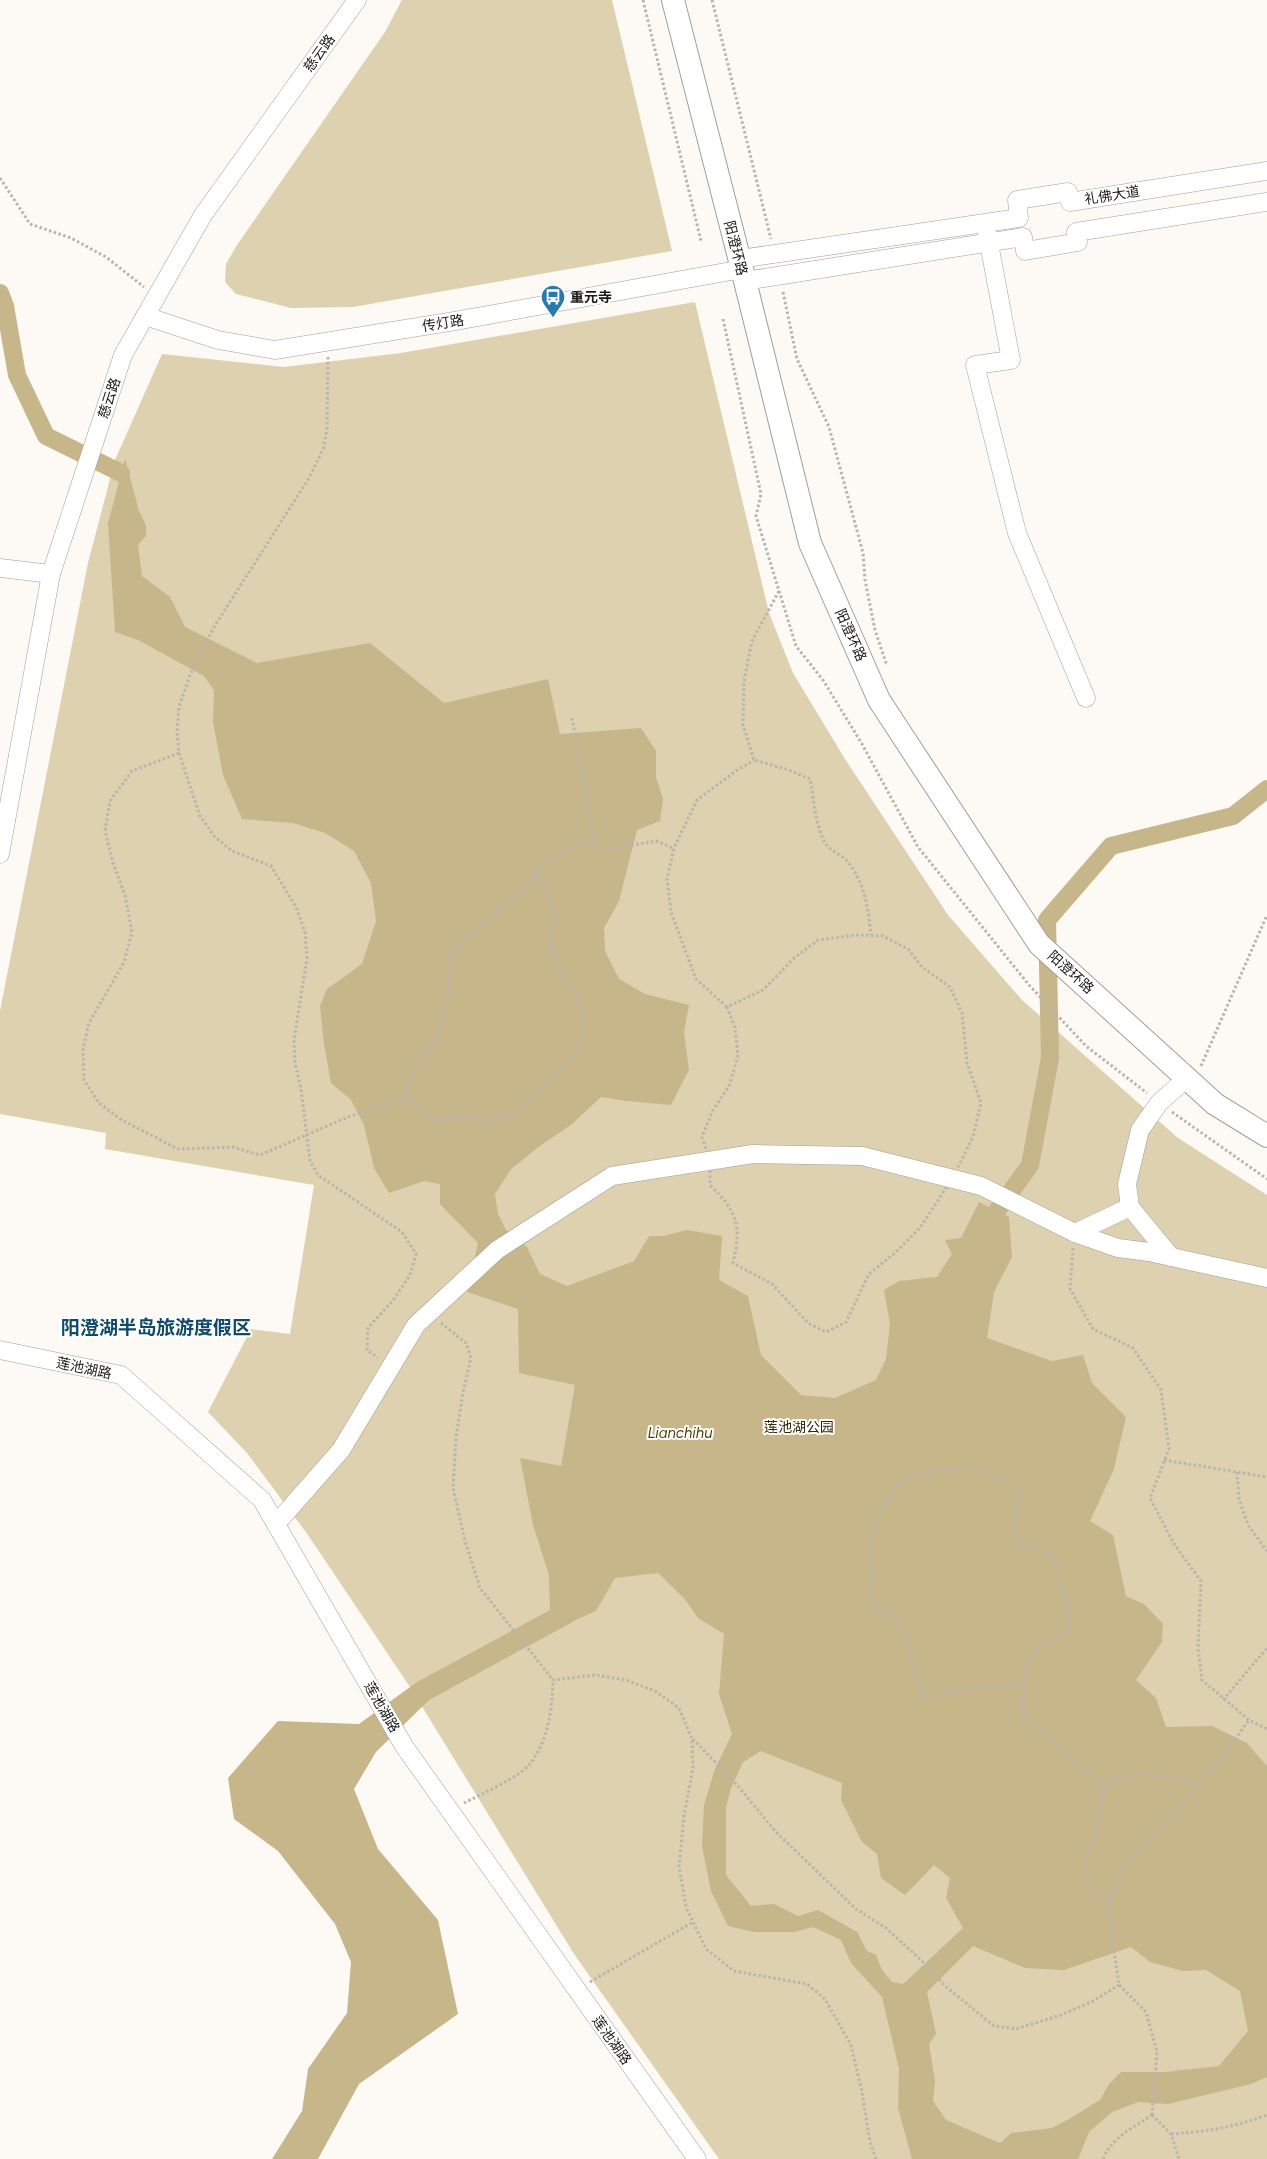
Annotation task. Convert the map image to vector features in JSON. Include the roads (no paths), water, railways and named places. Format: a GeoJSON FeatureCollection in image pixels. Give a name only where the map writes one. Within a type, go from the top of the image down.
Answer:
{"type":"FeatureCollection","features":[{"type":"Feature","properties":{"kind":"main road","name":"阳澄环路"},"geometry":{"type":"LineString","coordinates":[[673,0],[810,543],[880,700],[1040,944],[1084,984],[1194,1068],[1215,1104],[1267,1136]]}},
{"type":"Feature","properties":{"kind":"street","name":"慈云路"},"geometry":{"type":"LineString","coordinates":[[0,854],[51,574],[123,355],[204,215],[357,0]]}},
{"type":"Feature","properties":{"kind":"street","name":"礼佛大道"},"geometry":{"type":"LineString","coordinates":[[986,223],[1019,218],[1017,200],[1068,192],[1070,202],[1267,171]]}},
{"type":"Feature","properties":{"kind":"street"},"geometry":{"type":"LineString","coordinates":[[742,270],[779,275],[1022,237],[1025,251],[1078,242],[1076,232],[1267,202]]}},
{"type":"Feature","properties":{"kind":"street"},"geometry":{"type":"LineString","coordinates":[[742,270],[774,254],[986,223],[1010,360],[975,366],[1017,533],[1086,698]]}},
{"type":"Feature","properties":{"kind":"street","name":"传灯路"},"geometry":{"type":"LineString","coordinates":[[145,316],[218,340],[275,350],[455,321],[742,270]]}},
{"type":"Feature","properties":{"kind":"street"},"geometry":{"type":"LineString","coordinates":[[0,568],[51,574]]}},
{"type":"Feature","properties":{"kind":"street"},"geometry":{"type":"LineString","coordinates":[[1171,1257],[1130,1207],[1127,1184],[1140,1130],[1160,1103],[1194,1068]]}},
{"type":"Feature","properties":{"kind":"street"},"geometry":{"type":"LineString","coordinates":[[276,1524],[341,1450],[416,1325],[497,1250],[612,1176],[753,1154],[862,1156],[981,1186],[1075,1233],[1118,1248],[1171,1257],[1267,1278]]}},
{"type":"Feature","properties":{"kind":"street"},"geometry":{"type":"LineString","coordinates":[[1075,1233],[1130,1207]]}},
{"type":"Feature","properties":{"kind":"street","name":"莲池湖路"},"geometry":{"type":"LineString","coordinates":[[0,1350],[121,1375],[262,1500],[404,1746],[697,2159]]}},
{"type":"Feature","properties":{"kind":"water","name":"Lianchihu"},"geometry":{"type":"Polygon","coordinates":[[[125,459],[139,511],[146,525],[146,536],[138,545],[142,576],[170,597],[185,627],[257,663],[370,643],[444,703],[548,679],[560,734],[641,728],[656,751],[656,777],[663,799],[660,821],[637,830],[619,901],[604,928],[605,951],[619,979],[645,994],[689,1005],[684,1032],[689,1070],[671,1105],[601,1097],[572,1124],[511,1169],[495,1194],[498,1214],[506,1230],[527,1247],[540,1274],[567,1286],[634,1261],[649,1236],[664,1236],[687,1230],[722,1236],[719,1280],[748,1296],[761,1355],[801,1395],[835,1398],[876,1380],[886,1359],[890,1324],[884,1290],[899,1281],[937,1277],[952,1254],[945,1240],[961,1238],[979,1202],[1009,1217],[1012,1257],[994,1292],[987,1338],[1052,1361],[1083,1355],[1092,1383],[1126,1417],[1114,1469],[1090,1521],[1113,1535],[1126,1596],[1144,1604],[1163,1624],[1162,1642],[1136,1680],[1156,1698],[1166,1727],[1212,1726],[1247,1743],[1267,1766],[1267,2077],[1251,2084],[1168,2104],[1138,2102],[1112,2112],[1089,2132],[1078,2159],[912,2159],[898,2108],[899,2069],[882,1997],[851,1963],[841,1940],[813,1927],[794,1932],[754,1932],[728,1926],[711,1891],[702,1846],[704,1805],[715,1769],[732,1734],[719,1694],[724,1634],[698,1618],[684,1598],[658,1573],[615,1578],[596,1611],[429,1700],[376,1752],[354,1789],[378,1849],[438,1920],[458,2014],[359,2084],[318,2159],[272,2159],[302,2111],[308,2069],[347,2013],[351,1962],[335,1924],[278,1851],[234,1819],[228,1778],[278,1721],[359,1724],[417,1682],[550,1610],[549,1575],[533,1525],[520,1458],[561,1466],[575,1385],[519,1373],[518,1309],[467,1292],[478,1243],[440,1204],[440,1184],[424,1181],[389,1193],[374,1168],[364,1125],[351,1100],[331,1083],[320,1006],[327,989],[362,964],[376,921],[371,883],[354,851],[325,833],[293,823],[242,819],[223,775],[213,722],[214,690],[204,676],[138,640],[115,632],[108,523],[125,459]],[[761,1751],[743,1762],[731,1788],[726,1808],[726,1875],[751,1906],[774,1904],[798,1916],[818,1910],[857,1932],[867,1951],[876,1955],[882,1970],[892,1982],[903,1984],[963,1928],[946,1898],[950,1878],[934,1865],[905,1895],[881,1878],[877,1854],[862,1842],[841,1800],[842,1783],[761,1751]],[[973,1946],[927,1992],[936,2034],[929,2044],[935,2081],[933,2101],[946,2120],[1000,2143],[1011,2133],[1052,2128],[1069,2119],[1100,2100],[1109,2084],[1121,2072],[1165,2072],[1219,2066],[1248,2031],[1240,1991],[1206,1970],[1183,1971],[1150,1962],[1131,1947],[1064,1970],[1025,1968],[973,1946]]]}},
{"type":"Feature","properties":{"kind":"waterway"},"geometry":{"type":"LineString","coordinates":[[0,293],[5,306],[17,375],[46,436],[121,473]]}},
{"type":"Feature","properties":{"kind":"waterway"},"geometry":{"type":"LineString","coordinates":[[997,1211],[1030,1165],[1050,1058],[1047,920],[1111,846],[1233,816],[1267,789]]}},
{"type":"Feature","properties":{"kind":"place","name":"重元寺"},"geometry":{"type":"Point","coordinates":[553,318]}},
{"type":"Feature","properties":{"kind":"district","name":"阳澄湖半岛旅游度假区"},"geometry":{"type":"Point","coordinates":[156,1327]}},
{"type":"Feature","properties":{"kind":"park label","name":"莲池湖公园"},"geometry":{"type":"Point","coordinates":[799,1427]}}]}
